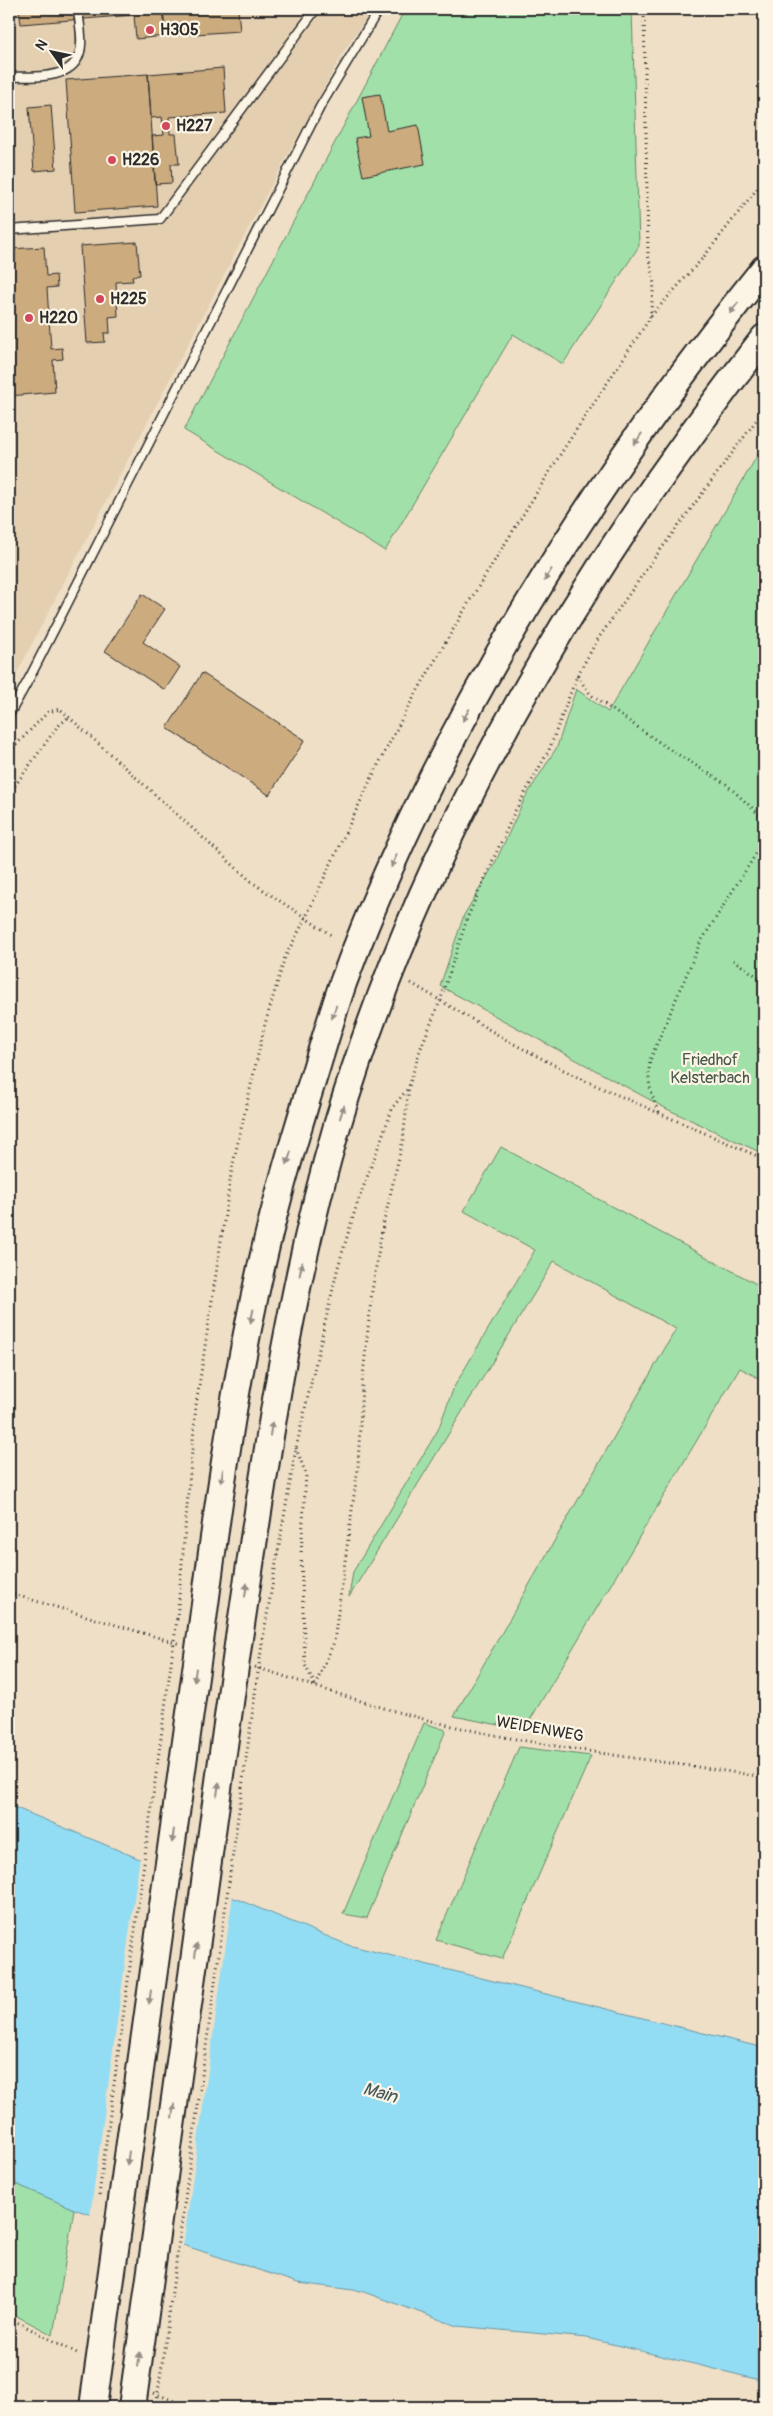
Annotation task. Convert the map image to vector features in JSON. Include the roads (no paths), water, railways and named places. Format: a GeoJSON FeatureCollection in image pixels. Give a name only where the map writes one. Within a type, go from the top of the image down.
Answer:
{"type":"FeatureCollection","features":[{"type":"Feature","properties":{"kind":"highway"},"geometry":{"type":"LineString","coordinates":[[93,2407],[195,1636],[222,1475],[239,1377],[279,1193],[325,1038],[343,983],[418,808],[495,662],[573,534],[660,406],[764,269]]}},
{"type":"Feature","properties":{"kind":"highway"},"geometry":{"type":"LineString","coordinates":[[132,2407],[250,1641],[283,1360],[309,1235],[340,1116],[398,952],[462,810],[548,652],[653,491],[733,378],[764,338]]}},
{"type":"Feature","properties":{"kind":"lane"},"geometry":{"type":"LineString","coordinates":[[9,77],[55,74],[69,69],[79,56],[78,9]]}},
{"type":"Feature","properties":{"kind":"lane"},"geometry":{"type":"LineString","coordinates":[[9,230],[160,219],[316,9]]}},
{"type":"Feature","properties":{"kind":"lane"},"geometry":{"type":"LineString","coordinates":[[9,715],[320,107],[379,9]]}},
{"type":"Feature","properties":{"kind":"water","name":"Main"},"geometry":{"type":"Polygon","coordinates":[[[9,1805],[348,1945],[764,2048],[764,2381],[587,2338],[457,2326],[361,2291],[298,2283],[74,2209],[9,2181],[9,1805]]]}},
{"type":"Feature","properties":{"kind":"place","name":"H305"},"geometry":{"type":"Point","coordinates":[150,30]}},
{"type":"Feature","properties":{"kind":"place","name":"H227"},"geometry":{"type":"Point","coordinates":[166,126]}},
{"type":"Feature","properties":{"kind":"place","name":"H226"},"geometry":{"type":"Point","coordinates":[112,160]}},
{"type":"Feature","properties":{"kind":"place","name":"H225"},"geometry":{"type":"Point","coordinates":[100,299]}},
{"type":"Feature","properties":{"kind":"place","name":"H220"},"geometry":{"type":"Point","coordinates":[29,318]}},
{"type":"Feature","properties":{"kind":"park label","name":"Friedhof Kelsterbach"},"geometry":{"type":"Point","coordinates":[710,1069]}}]}
